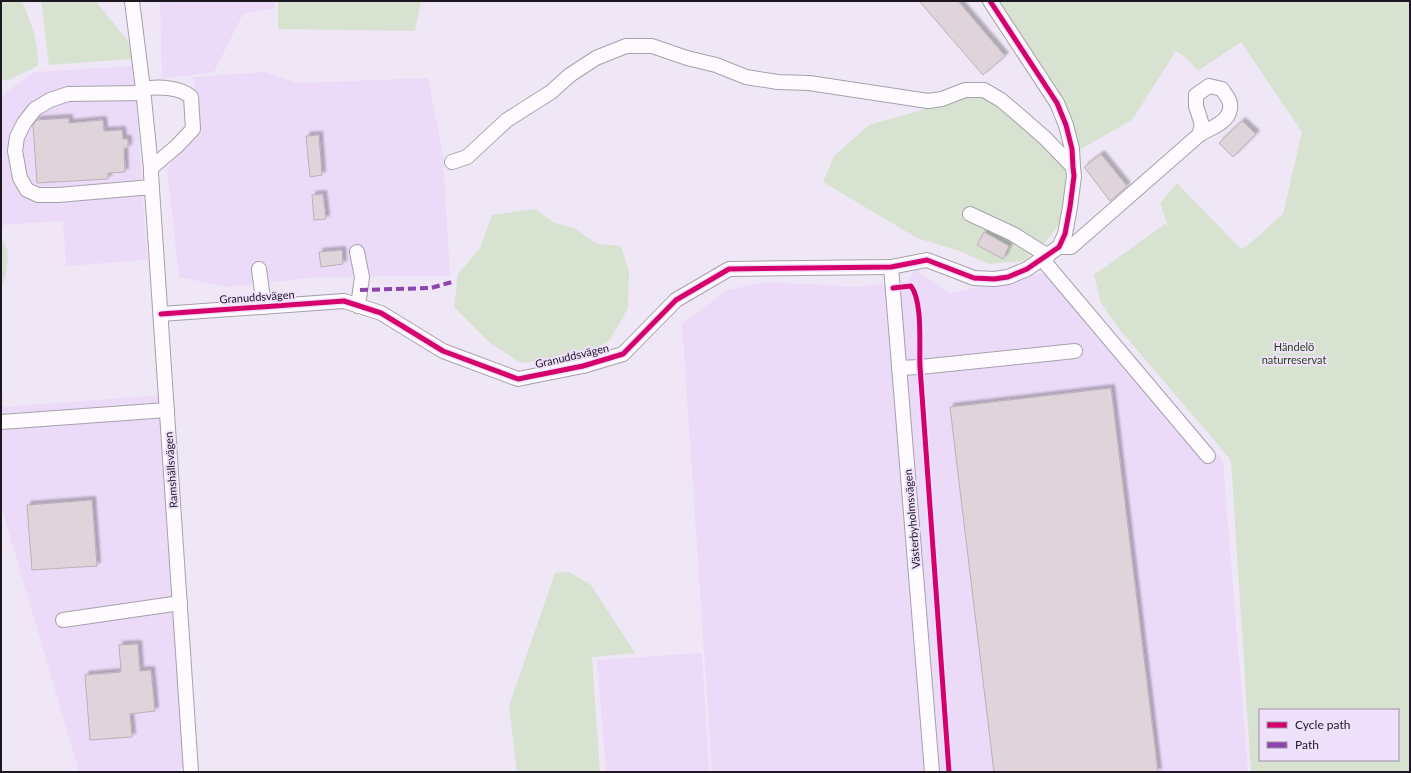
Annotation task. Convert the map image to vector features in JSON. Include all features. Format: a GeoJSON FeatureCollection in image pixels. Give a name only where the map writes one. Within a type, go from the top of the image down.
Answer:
{"type":"FeatureCollection","features":[{"type":"Feature","properties":{"kind":"street","name":"Ramshällsvägen"},"geometry":{"type":"LineString","coordinates":[[132,1],[151,168],[192,772]]}},
{"type":"Feature","properties":{"kind":"street"},"geometry":{"type":"LineString","coordinates":[[990,1],[1057,103],[1066,125],[1072,149],[1074,176],[1065,234],[1059,247],[1071,246],[1199,135]]}},
{"type":"Feature","properties":{"kind":"street"},"geometry":{"type":"LineString","coordinates":[[452,162],[467,157],[507,120],[551,92],[570,75],[596,58],[626,46],[652,46],[687,58],[716,65],[746,77],[778,82],[809,83],[928,101],[942,99],[965,90],[984,90],[1001,100],[1027,122],[1064,156],[1073,167]]}},
{"type":"Feature","properties":{"kind":"street"},"geometry":{"type":"LineString","coordinates":[[151,168],[177,146],[193,129],[191,97],[186,93],[152,87],[143,91],[68,94],[50,100],[35,109],[24,123],[16,137],[15,151],[20,178],[27,190],[38,195],[58,195],[152,187]]}},
{"type":"Feature","properties":{"kind":"street"},"geometry":{"type":"LineString","coordinates":[[970,214],[1013,234],[1045,258],[1208,456]]}},
{"type":"Feature","properties":{"kind":"street","name":"Granuddsvägen"},"geometry":{"type":"LineString","coordinates":[[161,314],[344,301],[381,313],[443,351],[518,379],[583,366],[623,354],[676,300],[729,269],[891,266],[927,260],[974,278],[994,279],[1008,277],[1027,269],[1059,247]]}},
{"type":"Feature","properties":{"kind":"street"},"geometry":{"type":"LineString","coordinates":[[357,252],[362,277],[358,306]]}},
{"type":"Feature","properties":{"kind":"street","name":"Västerbyholmsvägen"},"geometry":{"type":"LineString","coordinates":[[891,266],[932,772]]}},
{"type":"Feature","properties":{"kind":"street"},"geometry":{"type":"LineString","coordinates":[[259,269],[264,307]]}},
{"type":"Feature","properties":{"kind":"street"},"geometry":{"type":"LineString","coordinates":[[899,368],[1075,351]]}},
{"type":"Feature","properties":{"kind":"street"},"geometry":{"type":"LineString","coordinates":[[1,422],[167,410]]}},
{"type":"Feature","properties":{"kind":"street"},"geometry":{"type":"LineString","coordinates":[[63,620],[180,603]]}},
{"type":"Feature","properties":{"kind":"shaded area"},"geometry":{"type":"Polygon","coordinates":[[[160,1],[275,1],[275,8],[243,14],[214,72],[162,79],[160,1]]]}},
{"type":"Feature","properties":{"kind":"shaded area"},"geometry":{"type":"Polygon","coordinates":[[[134,66],[147,260],[66,266],[63,221],[1,225],[1,96],[35,72],[134,66]]]}},
{"type":"Feature","properties":{"kind":"shaded area"},"geometry":{"type":"Polygon","coordinates":[[[264,72],[298,83],[428,78],[443,155],[450,276],[319,277],[226,287],[179,277],[167,168],[199,131],[193,77],[264,72]]]}},
{"type":"Feature","properties":{"kind":"shaded area"},"geometry":{"type":"Polygon","coordinates":[[[915,269],[950,293],[1061,269],[1223,461],[1248,772],[712,772],[682,323],[728,290],[765,282],[856,287],[907,282],[915,269]]]}},
{"type":"Feature","properties":{"kind":"shaded area"},"geometry":{"type":"Polygon","coordinates":[[[1,367],[3,407],[162,395],[184,767],[176,772],[79,772],[3,512],[1,512],[1,367]]]}},
{"type":"Feature","properties":{"kind":"shaded area"},"geometry":{"type":"Polygon","coordinates":[[[702,653],[709,772],[606,772],[597,660],[702,653]]]}},
{"type":"Feature","properties":{"kind":"green space"},"geometry":{"type":"Polygon","coordinates":[[[1,1],[22,1],[34,33],[38,57],[38,66],[6,81],[1,79],[1,1]]]}},
{"type":"Feature","properties":{"kind":"green space"},"geometry":{"type":"Polygon","coordinates":[[[41,1],[97,1],[97,3],[128,41],[132,59],[49,65],[41,1]]]}},
{"type":"Feature","properties":{"kind":"green space"},"geometry":{"type":"Polygon","coordinates":[[[278,1],[421,1],[415,31],[278,29],[278,1]]]}},
{"type":"Feature","properties":{"kind":"green space","name":"Händelö naturreservat"},"geometry":{"type":"Polygon","coordinates":[[[998,1],[1410,1],[1410,772],[1251,772],[1231,460],[1120,330],[1101,303],[1094,275],[1165,224],[1168,227],[1160,203],[1177,183],[1241,249],[1247,246],[1283,214],[1302,132],[1241,42],[1198,71],[1186,58],[1176,51],[1132,120],[1077,151],[1074,129],[1064,99],[998,1]]]}},
{"type":"Feature","properties":{"kind":"green space"},"geometry":{"type":"Polygon","coordinates":[[[982,94],[995,103],[1065,166],[1065,208],[1056,229],[1042,246],[1024,261],[988,264],[960,251],[917,238],[823,182],[834,156],[869,125],[919,111],[957,95],[982,94]]]}},
{"type":"Feature","properties":{"kind":"green space"},"geometry":{"type":"Polygon","coordinates":[[[535,209],[555,223],[574,228],[597,244],[621,246],[629,272],[628,308],[609,341],[582,356],[521,363],[490,343],[454,307],[458,274],[480,248],[492,215],[535,209]]]}},
{"type":"Feature","properties":{"kind":"green space"},"geometry":{"type":"Polygon","coordinates":[[[1,239],[5,243],[8,256],[5,277],[1,289],[1,239]]]}},
{"type":"Feature","properties":{"kind":"green space"},"geometry":{"type":"Polygon","coordinates":[[[569,572],[591,585],[635,653],[592,657],[600,772],[517,772],[509,706],[555,573],[569,572]]]}},
{"type":"Feature","properties":{"kind":"building"},"geometry":{"type":"Polygon","coordinates":[[[919,1],[958,1],[1005,56],[983,75],[919,1]]]}},
{"type":"Feature","properties":{"kind":"building"},"geometry":{"type":"Polygon","coordinates":[[[69,118],[69,123],[103,120],[104,131],[122,130],[123,139],[128,139],[128,148],[124,148],[125,172],[108,173],[108,179],[37,183],[33,125],[37,120],[69,118]]]}},
{"type":"Feature","properties":{"kind":"building"},"geometry":{"type":"Polygon","coordinates":[[[1242,121],[1256,134],[1233,157],[1219,143],[1242,121]]]}},
{"type":"Feature","properties":{"kind":"building"},"geometry":{"type":"Polygon","coordinates":[[[319,135],[322,175],[310,177],[306,136],[319,135]]]}},
{"type":"Feature","properties":{"kind":"building"},"geometry":{"type":"Polygon","coordinates":[[[1101,154],[1127,186],[1110,201],[1084,167],[1101,154]]]}},
{"type":"Feature","properties":{"kind":"building"},"geometry":{"type":"Polygon","coordinates":[[[323,194],[326,219],[314,220],[312,195],[323,194]]]}},
{"type":"Feature","properties":{"kind":"building"},"geometry":{"type":"Polygon","coordinates":[[[984,232],[1009,246],[1003,259],[977,245],[984,232]]]}},
{"type":"Feature","properties":{"kind":"building"},"geometry":{"type":"Polygon","coordinates":[[[342,250],[343,264],[321,267],[319,252],[342,250]]]}},
{"type":"Feature","properties":{"kind":"building"},"geometry":{"type":"Polygon","coordinates":[[[1111,388],[1158,772],[994,772],[950,407],[1111,388]]]}},
{"type":"Feature","properties":{"kind":"building"},"geometry":{"type":"Polygon","coordinates":[[[92,500],[97,566],[32,570],[27,505],[92,500]]]}},
{"type":"Feature","properties":{"kind":"building"},"geometry":{"type":"Polygon","coordinates":[[[138,644],[140,671],[151,670],[155,711],[130,714],[132,737],[90,740],[85,675],[121,672],[119,645],[138,644]]]}},
{"type":"Feature","properties":{"kind":"marked path"},"geometry":{"type":"LineString","coordinates":[[360,290],[431,288],[452,282]]}},
{"type":"Feature","properties":{"kind":"cycle path"},"geometry":{"type":"LineString","coordinates":[[161,314],[344,301],[381,313],[443,351],[518,379],[583,366],[623,354],[676,300],[729,269],[891,267],[927,260],[974,278],[994,279],[1008,277],[1027,269],[1059,247],[1065,234],[1074,176],[1072,149],[1066,125],[1057,103],[990,1]]}},
{"type":"Feature","properties":{"kind":"cycle path"},"geometry":{"type":"LineString","coordinates":[[893,288],[911,286],[915,293],[919,313],[920,367],[949,772]]}}]}
